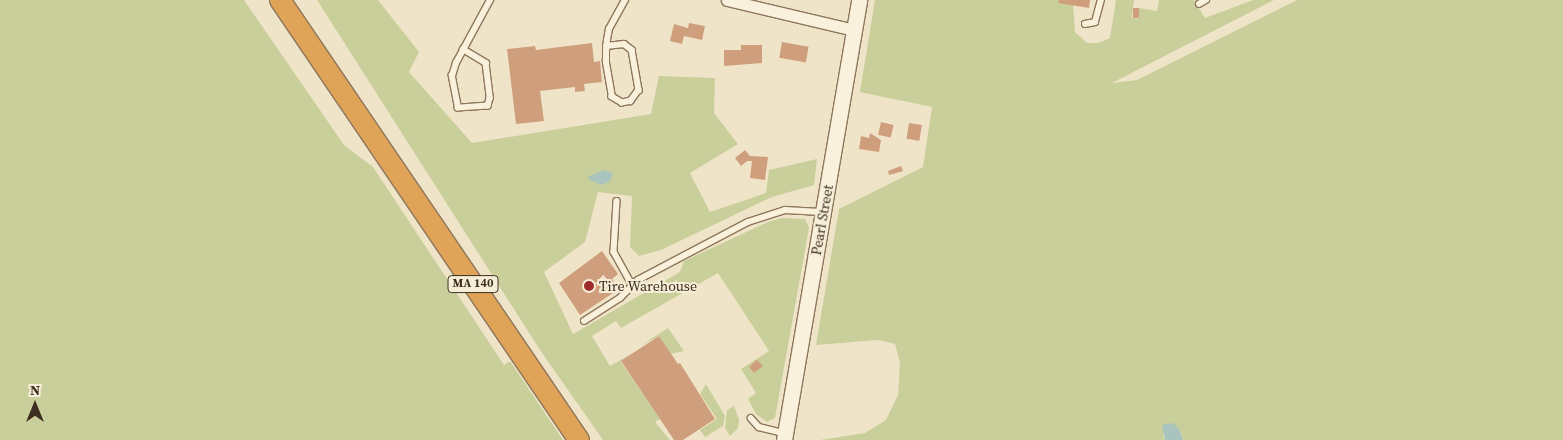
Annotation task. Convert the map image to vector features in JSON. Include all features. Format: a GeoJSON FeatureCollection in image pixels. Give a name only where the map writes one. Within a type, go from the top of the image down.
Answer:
{"type":"FeatureCollection","features":[{"type":"Feature","properties":{"kind":"highway","name":"MA 140"},"geometry":{"type":"LineString","coordinates":[[280,0],[580,440]]}},
{"type":"Feature","properties":{"kind":"main road","name":"Pearl Street"},"geometry":{"type":"LineString","coordinates":[[785,437],[859,0]]}},
{"type":"Feature","properties":{"kind":"street"},"geometry":{"type":"LineString","coordinates":[[727,0],[854,30]]}},
{"type":"Feature","properties":{"kind":"lane"},"geometry":{"type":"LineString","coordinates":[[463,49],[486,63],[490,98],[488,106],[465,110],[456,104],[452,76],[463,49],[490,0]]}},
{"type":"Feature","properties":{"kind":"lane"},"geometry":{"type":"LineString","coordinates":[[606,46],[624,44],[632,50],[639,90],[631,101],[622,103],[612,97],[606,46],[613,20],[625,0]]}},
{"type":"Feature","properties":{"kind":"lane"},"geometry":{"type":"LineString","coordinates":[[1085,24],[1095,22],[1101,0]]}},
{"type":"Feature","properties":{"kind":"lane"},"geometry":{"type":"LineString","coordinates":[[1200,4],[1206,0]]}},
{"type":"Feature","properties":{"kind":"lane"},"geometry":{"type":"LineString","coordinates":[[617,201],[614,252],[632,284]]}},
{"type":"Feature","properties":{"kind":"lane"},"geometry":{"type":"LineString","coordinates":[[584,321],[620,298],[632,284],[748,222],[785,210],[823,212]]}},
{"type":"Feature","properties":{"kind":"lane"},"geometry":{"type":"LineString","coordinates":[[751,418],[760,427],[785,437]]}},
{"type":"Feature","properties":{"kind":"green space"},"geometry":{"type":"Polygon","coordinates":[[[0,0],[244,0],[344,145],[373,167],[504,365],[510,361],[563,440],[0,440],[0,0]]]}},
{"type":"Feature","properties":{"kind":"green space"},"geometry":{"type":"Polygon","coordinates":[[[317,0],[378,0],[419,52],[409,72],[472,143],[651,114],[659,76],[715,78],[714,113],[738,144],[690,173],[710,212],[766,193],[769,170],[817,159],[814,185],[772,197],[661,250],[639,256],[630,247],[632,196],[598,192],[585,242],[544,272],[573,334],[680,272],[684,261],[768,222],[782,218],[805,219],[809,228],[775,418],[767,422],[756,414],[748,399],[756,393],[741,369],[769,351],[718,273],[621,328],[616,321],[592,336],[610,366],[638,350],[621,362],[660,419],[655,422],[670,440],[603,440],[540,350],[317,0]]]}},
{"type":"Feature","properties":{"kind":"green space"},"geometry":{"type":"Polygon","coordinates":[[[875,0],[1059,0],[1073,5],[1075,32],[1087,43],[1098,43],[1110,38],[1116,0],[1134,0],[1132,18],[1138,19],[1139,8],[1157,11],[1159,0],[1194,0],[1205,18],[1253,0],[1274,0],[1112,83],[1137,80],[1297,0],[1563,0],[1563,440],[1183,440],[1179,429],[1163,434],[1165,440],[820,440],[865,433],[886,420],[898,395],[900,362],[895,344],[878,340],[816,345],[839,209],[923,167],[932,107],[860,92],[875,0]]]}},
{"type":"Feature","properties":{"kind":"green space"},"geometry":{"type":"Polygon","coordinates":[[[668,328],[684,351],[670,354],[659,336],[640,346],[668,328]]]}},
{"type":"Feature","properties":{"kind":"green space"},"geometry":{"type":"Polygon","coordinates":[[[706,384],[725,416],[723,426],[705,437],[700,430],[717,419],[700,394],[706,384]]]}},
{"type":"Feature","properties":{"kind":"green space"},"geometry":{"type":"Polygon","coordinates":[[[734,406],[739,420],[738,428],[730,436],[725,428],[727,410],[734,406]]]}},
{"type":"Feature","properties":{"kind":"water"},"geometry":{"type":"Polygon","coordinates":[[[605,170],[613,174],[609,182],[601,185],[588,179],[589,176],[605,170]]]}},
{"type":"Feature","properties":{"kind":"water"},"geometry":{"type":"Polygon","coordinates":[[[1173,423],[1179,429],[1183,440],[1165,440],[1162,425],[1173,423]]]}},
{"type":"Feature","properties":{"kind":"building"},"geometry":{"type":"Polygon","coordinates":[[[1059,0],[1090,0],[1089,8],[1058,3],[1059,0]]]}},
{"type":"Feature","properties":{"kind":"building"},"geometry":{"type":"Polygon","coordinates":[[[1133,8],[1139,8],[1139,18],[1133,18],[1133,8]]]}},
{"type":"Feature","properties":{"kind":"building"},"geometry":{"type":"Polygon","coordinates":[[[689,23],[705,26],[702,40],[684,36],[682,44],[670,41],[674,24],[688,28],[689,23]]]}},
{"type":"Feature","properties":{"kind":"building"},"geometry":{"type":"Polygon","coordinates":[[[782,42],[809,47],[806,62],[779,58],[782,42]]]}},
{"type":"Feature","properties":{"kind":"building"},"geometry":{"type":"Polygon","coordinates":[[[592,43],[594,62],[600,61],[602,82],[584,84],[585,91],[575,92],[575,87],[540,91],[544,121],[516,124],[507,49],[535,46],[536,50],[592,43]]]}},
{"type":"Feature","properties":{"kind":"building"},"geometry":{"type":"Polygon","coordinates":[[[741,45],[762,45],[762,63],[724,66],[724,50],[741,50],[741,45]]]}},
{"type":"Feature","properties":{"kind":"building"},"geometry":{"type":"Polygon","coordinates":[[[881,122],[894,125],[891,138],[878,135],[881,122]]]}},
{"type":"Feature","properties":{"kind":"building"},"geometry":{"type":"Polygon","coordinates":[[[909,123],[922,125],[919,141],[906,139],[909,123]]]}},
{"type":"Feature","properties":{"kind":"building"},"geometry":{"type":"Polygon","coordinates":[[[870,133],[881,140],[879,152],[859,149],[861,136],[869,138],[870,133]]]}},
{"type":"Feature","properties":{"kind":"building"},"geometry":{"type":"Polygon","coordinates":[[[745,150],[750,156],[768,157],[765,180],[750,178],[752,161],[747,161],[741,166],[735,158],[745,150]]]}},
{"type":"Feature","properties":{"kind":"building"},"geometry":{"type":"Polygon","coordinates":[[[901,166],[903,171],[889,175],[888,171],[901,166]]]}},
{"type":"Feature","properties":{"kind":"building","name":"Tire Warehouse"},"geometry":{"type":"Polygon","coordinates":[[[602,251],[618,274],[612,279],[619,289],[580,315],[559,283],[602,251]]]}},
{"type":"Feature","properties":{"kind":"building"},"geometry":{"type":"Polygon","coordinates":[[[659,336],[678,364],[680,363],[715,419],[683,440],[674,440],[621,361],[659,336]]]}},
{"type":"Feature","properties":{"kind":"building"},"geometry":{"type":"Polygon","coordinates":[[[757,360],[763,366],[754,373],[749,367],[757,360]]]}},
{"type":"Feature","properties":{"kind":"place","name":"Tire Warehouse"},"geometry":{"type":"Point","coordinates":[589,286]}}]}
